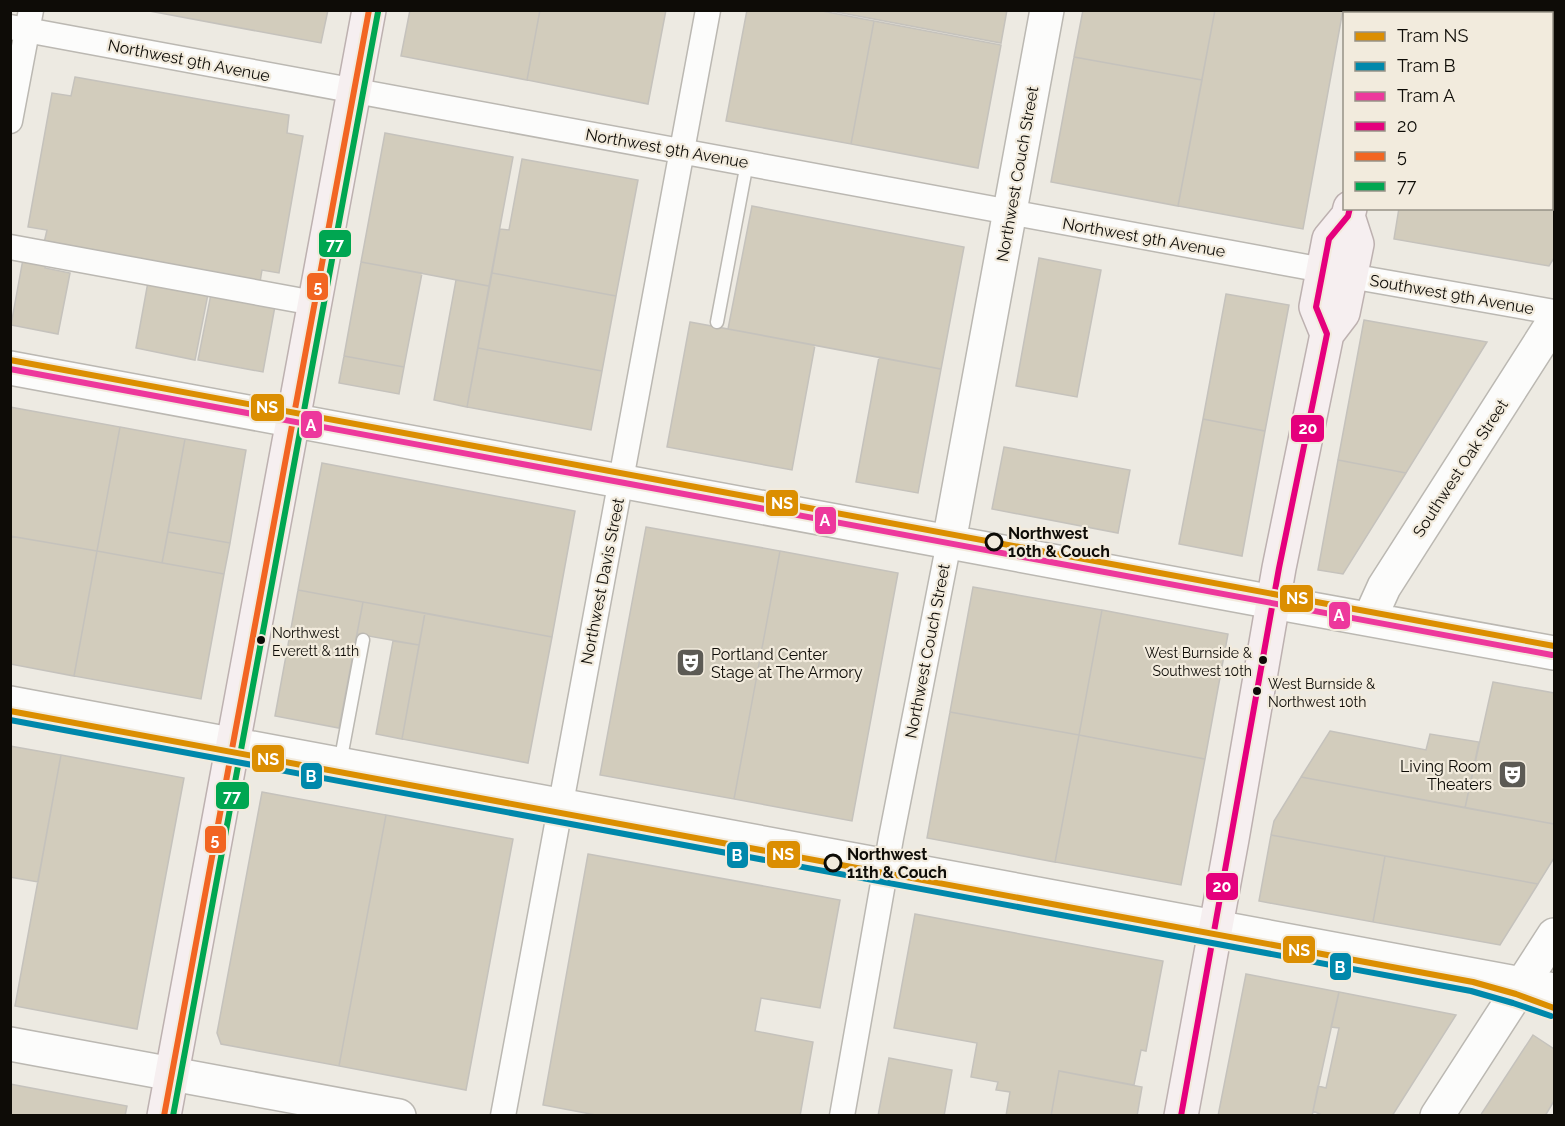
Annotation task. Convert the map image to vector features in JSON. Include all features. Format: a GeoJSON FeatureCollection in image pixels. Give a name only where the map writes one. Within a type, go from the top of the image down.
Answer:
{"type":"FeatureCollection","features":[{"type":"Feature","properties":{"kind":"main road"},"geometry":{"type":"LineString","coordinates":[[164,1116],[369,10]]}},
{"type":"Feature","properties":{"kind":"main road"},"geometry":{"type":"LineString","coordinates":[[1181,1116],[1273,602],[1327,334],[1316,307],[1336,273],[1329,239],[1349,212]]}},
{"type":"Feature","properties":{"kind":"street","name":"Northwest Davis Street"},"geometry":{"type":"LineString","coordinates":[[502,1116],[708,10]]}},
{"type":"Feature","properties":{"kind":"street","name":"Northwest Couch Street"},"geometry":{"type":"LineString","coordinates":[[842,1116],[885,866],[949,542],[1047,10]]}},
{"type":"Feature","properties":{"kind":"street","name":"Northwest 9th Avenue"},"geometry":{"type":"LineString","coordinates":[[23,23],[354,90],[1336,273]]}},
{"type":"Feature","properties":{"kind":"street"},"geometry":{"type":"LineString","coordinates":[[10,121],[23,23]]}},
{"type":"Feature","properties":{"kind":"street"},"geometry":{"type":"LineString","coordinates":[[10,247],[314,303]]}},
{"type":"Feature","properties":{"kind":"street","name":"Southwest 9th Avenue"},"geometry":{"type":"LineString","coordinates":[[1336,273],[1554,312]]}},
{"type":"Feature","properties":{"kind":"street","name":"Southwest Oak Street"},"geometry":{"type":"LineString","coordinates":[[1370,618],[1384,587],[1554,321]]}},
{"type":"Feature","properties":{"kind":"street"},"geometry":{"type":"LineString","coordinates":[[10,368],[1554,653]]}},
{"type":"Feature","properties":{"kind":"street"},"geometry":{"type":"LineString","coordinates":[[10,703],[1554,990]]}},
{"type":"Feature","properties":{"kind":"street"},"geometry":{"type":"LineString","coordinates":[[1437,1116],[1554,934]]}},
{"type":"Feature","properties":{"kind":"street"},"geometry":{"type":"LineString","coordinates":[[10,1044],[399,1116]]}},
{"type":"Feature","properties":{"kind":"lane"},"geometry":{"type":"LineString","coordinates":[[717,322],[747,163]]}},
{"type":"Feature","properties":{"kind":"lane"},"geometry":{"type":"LineString","coordinates":[[340,764],[363,640]]}},
{"type":"Feature","properties":{"kind":"building"},"geometry":{"type":"Polygon","coordinates":[[[144,10],[328,10],[321,43],[144,10]]]}},
{"type":"Feature","properties":{"kind":"building"},"geometry":{"type":"Polygon","coordinates":[[[410,10],[540,10],[527,80],[401,56],[410,10]]]}},
{"type":"Feature","properties":{"kind":"building"},"geometry":{"type":"Polygon","coordinates":[[[540,10],[666,10],[648,104],[527,80],[540,10]]]}},
{"type":"Feature","properties":{"kind":"building"},"geometry":{"type":"Polygon","coordinates":[[[747,10],[817,10],[874,21],[851,144],[726,121],[747,10]]]}},
{"type":"Feature","properties":{"kind":"building"},"geometry":{"type":"Polygon","coordinates":[[[826,10],[1007,10],[1001,43],[826,10]]]}},
{"type":"Feature","properties":{"kind":"building"},"geometry":{"type":"Polygon","coordinates":[[[1083,10],[1215,10],[1202,80],[1074,57],[1083,10]]]}},
{"type":"Feature","properties":{"kind":"building"},"geometry":{"type":"Polygon","coordinates":[[[1215,10],[1343,10],[1303,229],[1178,206],[1215,10]]]}},
{"type":"Feature","properties":{"kind":"building"},"geometry":{"type":"Polygon","coordinates":[[[1436,10],[1554,10],[1554,258],[1549,266],[1394,239],[1399,210],[1553,210],[1553,12],[1436,12],[1436,10]]]}},
{"type":"Feature","properties":{"kind":"building"},"geometry":{"type":"Polygon","coordinates":[[[874,21],[1001,45],[978,168],[851,144],[874,21]]]}},
{"type":"Feature","properties":{"kind":"building"},"geometry":{"type":"Polygon","coordinates":[[[1074,57],[1202,80],[1178,206],[1051,182],[1074,57]]]}},
{"type":"Feature","properties":{"kind":"building"},"geometry":{"type":"Polygon","coordinates":[[[75,77],[289,115],[287,133],[303,136],[279,273],[262,270],[260,282],[44,243],[47,230],[28,227],[52,93],[71,96],[75,77]]]}},
{"type":"Feature","properties":{"kind":"building"},"geometry":{"type":"Polygon","coordinates":[[[385,133],[513,157],[489,286],[361,262],[385,133]]]}},
{"type":"Feature","properties":{"kind":"building"},"geometry":{"type":"Polygon","coordinates":[[[522,159],[638,180],[616,296],[492,273],[500,229],[509,230],[522,159]]]}},
{"type":"Feature","properties":{"kind":"building"},"geometry":{"type":"Polygon","coordinates":[[[752,206],[964,247],[941,369],[728,329],[752,206]]]}},
{"type":"Feature","properties":{"kind":"building"},"geometry":{"type":"Polygon","coordinates":[[[1039,258],[1101,270],[1077,397],[1016,386],[1039,258]]]}},
{"type":"Feature","properties":{"kind":"building"},"geometry":{"type":"Polygon","coordinates":[[[23,259],[46,263],[45,268],[70,273],[58,334],[11,325],[23,259]]]}},
{"type":"Feature","properties":{"kind":"building"},"geometry":{"type":"Polygon","coordinates":[[[361,262],[422,273],[404,367],[344,356],[361,262]]]}},
{"type":"Feature","properties":{"kind":"building"},"geometry":{"type":"Polygon","coordinates":[[[492,273],[616,296],[602,371],[478,348],[492,273]]]}},
{"type":"Feature","properties":{"kind":"building"},"geometry":{"type":"Polygon","coordinates":[[[456,280],[489,286],[467,407],[434,400],[456,280]]]}},
{"type":"Feature","properties":{"kind":"building"},"geometry":{"type":"Polygon","coordinates":[[[148,282],[208,294],[195,360],[136,348],[148,282]]]}},
{"type":"Feature","properties":{"kind":"building"},"geometry":{"type":"Polygon","coordinates":[[[211,294],[275,306],[263,372],[198,360],[211,294]]]}},
{"type":"Feature","properties":{"kind":"building"},"geometry":{"type":"Polygon","coordinates":[[[1226,294],[1289,305],[1265,431],[1203,419],[1226,294]]]}},
{"type":"Feature","properties":{"kind":"building"},"geometry":{"type":"Polygon","coordinates":[[[1364,320],[1487,342],[1406,473],[1338,460],[1364,320]]]}},
{"type":"Feature","properties":{"kind":"building"},"geometry":{"type":"Polygon","coordinates":[[[690,322],[815,345],[792,470],[667,447],[690,322]]]}},
{"type":"Feature","properties":{"kind":"building"},"geometry":{"type":"Polygon","coordinates":[[[478,348],[602,371],[591,430],[467,407],[478,348]]]}},
{"type":"Feature","properties":{"kind":"building"},"geometry":{"type":"Polygon","coordinates":[[[344,356],[404,367],[399,394],[339,383],[344,356]]]}},
{"type":"Feature","properties":{"kind":"building"},"geometry":{"type":"Polygon","coordinates":[[[879,357],[941,369],[918,493],[856,482],[879,357]]]}},
{"type":"Feature","properties":{"kind":"building"},"geometry":{"type":"Polygon","coordinates":[[[10,407],[120,427],[97,551],[10,536],[10,407]]]}},
{"type":"Feature","properties":{"kind":"building"},"geometry":{"type":"Polygon","coordinates":[[[1203,419],[1265,431],[1242,556],[1179,544],[1203,419]]]}},
{"type":"Feature","properties":{"kind":"building"},"geometry":{"type":"Polygon","coordinates":[[[120,427],[185,439],[162,563],[97,551],[120,427]]]}},
{"type":"Feature","properties":{"kind":"building"},"geometry":{"type":"Polygon","coordinates":[[[185,439],[246,450],[230,543],[168,532],[185,439]]]}},
{"type":"Feature","properties":{"kind":"building"},"geometry":{"type":"Polygon","coordinates":[[[1004,447],[1130,470],[1118,533],[992,509],[1004,447]]]}},
{"type":"Feature","properties":{"kind":"building"},"geometry":{"type":"Polygon","coordinates":[[[1338,460],[1406,473],[1343,574],[1318,570],[1338,460]]]}},
{"type":"Feature","properties":{"kind":"building"},"geometry":{"type":"Polygon","coordinates":[[[322,463],[575,511],[552,637],[298,590],[322,463]]]}},
{"type":"Feature","properties":{"kind":"building","name":"Portland Center Stage at The Armory"},"geometry":{"type":"Polygon","coordinates":[[[646,527],[780,551],[734,799],[600,775],[646,527]]]}},
{"type":"Feature","properties":{"kind":"building"},"geometry":{"type":"Polygon","coordinates":[[[168,532],[230,543],[224,574],[162,563],[168,532]]]}},
{"type":"Feature","properties":{"kind":"building"},"geometry":{"type":"Polygon","coordinates":[[[10,536],[97,551],[74,676],[10,664],[10,536]]]}},
{"type":"Feature","properties":{"kind":"building"},"geometry":{"type":"Polygon","coordinates":[[[97,551],[224,574],[201,699],[74,676],[97,551]]]}},
{"type":"Feature","properties":{"kind":"building"},"geometry":{"type":"Polygon","coordinates":[[[780,551],[898,573],[852,821],[734,799],[780,551]]]}},
{"type":"Feature","properties":{"kind":"building"},"geometry":{"type":"Polygon","coordinates":[[[973,587],[1102,610],[1079,735],[950,712],[973,587]]]}},
{"type":"Feature","properties":{"kind":"building"},"geometry":{"type":"Polygon","coordinates":[[[298,590],[363,602],[339,728],[275,716],[298,590]]]}},
{"type":"Feature","properties":{"kind":"building"},"geometry":{"type":"Polygon","coordinates":[[[363,602],[425,613],[419,645],[357,634],[363,602]]]}},
{"type":"Feature","properties":{"kind":"building"},"geometry":{"type":"Polygon","coordinates":[[[1102,610],[1228,634],[1205,759],[1079,735],[1102,610]]]}},
{"type":"Feature","properties":{"kind":"building"},"geometry":{"type":"Polygon","coordinates":[[[425,613],[552,637],[528,763],[402,739],[425,613]]]}},
{"type":"Feature","properties":{"kind":"building"},"geometry":{"type":"Polygon","coordinates":[[[393,641],[419,645],[402,739],[376,734],[393,641]]]}},
{"type":"Feature","properties":{"kind":"building","name":"Living Room Theaters"},"geometry":{"type":"Polygon","coordinates":[[[1493,682],[1554,693],[1554,824],[1465,808],[1493,682]]]}},
{"type":"Feature","properties":{"kind":"building"},"geometry":{"type":"Polygon","coordinates":[[[950,712],[1079,735],[1055,862],[927,838],[950,712]]]}},
{"type":"Feature","properties":{"kind":"building"},"geometry":{"type":"Polygon","coordinates":[[[1330,731],[1426,750],[1430,734],[1479,742],[1465,808],[1301,777],[1330,731]]]}},
{"type":"Feature","properties":{"kind":"building"},"geometry":{"type":"Polygon","coordinates":[[[1079,735],[1205,759],[1181,885],[1055,862],[1079,735]]]}},
{"type":"Feature","properties":{"kind":"building"},"geometry":{"type":"Polygon","coordinates":[[[10,746],[61,755],[38,882],[10,877],[10,746]]]}},
{"type":"Feature","properties":{"kind":"building"},"geometry":{"type":"Polygon","coordinates":[[[61,755],[184,778],[137,1029],[15,1006],[61,755]]]}},
{"type":"Feature","properties":{"kind":"building"},"geometry":{"type":"Polygon","coordinates":[[[1301,777],[1554,824],[1554,858],[1538,884],[1271,835],[1274,821],[1301,777]]]}},
{"type":"Feature","properties":{"kind":"building"},"geometry":{"type":"Polygon","coordinates":[[[262,792],[386,815],[339,1066],[221,1044],[217,1033],[262,792]]]}},
{"type":"Feature","properties":{"kind":"building"},"geometry":{"type":"Polygon","coordinates":[[[386,815],[513,839],[466,1090],[339,1066],[386,815]]]}},
{"type":"Feature","properties":{"kind":"building"},"geometry":{"type":"Polygon","coordinates":[[[1271,835],[1385,856],[1373,922],[1259,901],[1271,835]]]}},
{"type":"Feature","properties":{"kind":"building"},"geometry":{"type":"Polygon","coordinates":[[[588,854],[840,900],[820,1008],[761,998],[755,1031],[813,1042],[800,1116],[601,1116],[543,1105],[588,854]]]}},
{"type":"Feature","properties":{"kind":"building"},"geometry":{"type":"Polygon","coordinates":[[[1385,856],[1538,884],[1500,945],[1373,922],[1385,856]]]}},
{"type":"Feature","properties":{"kind":"building"},"geometry":{"type":"Polygon","coordinates":[[[915,914],[1163,961],[1146,1051],[1141,1050],[1134,1085],[1059,1071],[1051,1116],[1006,1116],[1010,1092],[996,1090],[998,1082],[971,1077],[977,1043],[894,1028],[915,914]]]}},
{"type":"Feature","properties":{"kind":"building"},"geometry":{"type":"Polygon","coordinates":[[[1246,974],[1339,992],[1312,1116],[1218,1116],[1246,974]]]}},
{"type":"Feature","properties":{"kind":"building"},"geometry":{"type":"Polygon","coordinates":[[[1339,992],[1456,1015],[1392,1116],[1324,1116],[1313,1111],[1318,1086],[1326,1088],[1339,1028],[1331,1027],[1339,992]]]}},
{"type":"Feature","properties":{"kind":"building"},"geometry":{"type":"Polygon","coordinates":[[[1533,1035],[1554,1049],[1554,1101],[1545,1116],[1480,1116],[1533,1035]]]}},
{"type":"Feature","properties":{"kind":"building"},"geometry":{"type":"Polygon","coordinates":[[[889,1058],[952,1070],[944,1116],[878,1116],[889,1058]]]}},
{"type":"Feature","properties":{"kind":"building"},"geometry":{"type":"Polygon","coordinates":[[[1059,1071],[1142,1087],[1137,1116],[1051,1116],[1059,1071]]]}},
{"type":"Feature","properties":{"kind":"building"},"geometry":{"type":"Polygon","coordinates":[[[10,1084],[127,1106],[125,1116],[10,1116],[10,1084]]]}},
{"type":"Feature","properties":{"kind":"tram line","name":"NS"},"geometry":{"type":"LineString","coordinates":[[10,360],[1554,646]]}},
{"type":"Feature","properties":{"kind":"tram line","name":"A"},"geometry":{"type":"LineString","coordinates":[[10,369],[1552,655]]}},
{"type":"Feature","properties":{"kind":"tram line","name":"NS"},"geometry":{"type":"LineString","coordinates":[[10,711],[1473,982],[1554,1008]]}},
{"type":"Feature","properties":{"kind":"tram line","name":"B"},"geometry":{"type":"LineString","coordinates":[[10,720],[1471,991],[1551,1016]]}},
{"type":"Feature","properties":{"kind":"transit line","name":"5"},"geometry":{"type":"LineString","coordinates":[[164,1116],[369,10]]}},
{"type":"Feature","properties":{"kind":"transit line","name":"77"},"geometry":{"type":"LineString","coordinates":[[173,1116],[378,12]]}},
{"type":"Feature","properties":{"kind":"transit line","name":"20"},"geometry":{"type":"LineString","coordinates":[[1181,1116],[1279,568],[1327,334],[1316,307],[1329,239],[1348,216],[1350,210]]}},
{"type":"Feature","properties":{"kind":"place","name":"Northwest 10th & Couch"},"geometry":{"type":"Point","coordinates":[994,542]}},
{"type":"Feature","properties":{"kind":"place","name":"Northwest Everett & 11th"},"geometry":{"type":"Point","coordinates":[261,640]}},
{"type":"Feature","properties":{"kind":"place","name":"West Burnside & Southwest 10th"},"geometry":{"type":"Point","coordinates":[1263,660]}},
{"type":"Feature","properties":{"kind":"place","name":"Portland Center Stage at The Armory"},"geometry":{"type":"Point","coordinates":[690,663]}},
{"type":"Feature","properties":{"kind":"place","name":"West Burnside & Northwest 10th"},"geometry":{"type":"Point","coordinates":[1257,691]}},
{"type":"Feature","properties":{"kind":"place","name":"Living Room Theaters"},"geometry":{"type":"Point","coordinates":[1513,775]}},
{"type":"Feature","properties":{"kind":"place","name":"Northwest 11th & Couch"},"geometry":{"type":"Point","coordinates":[833,863]}}]}
